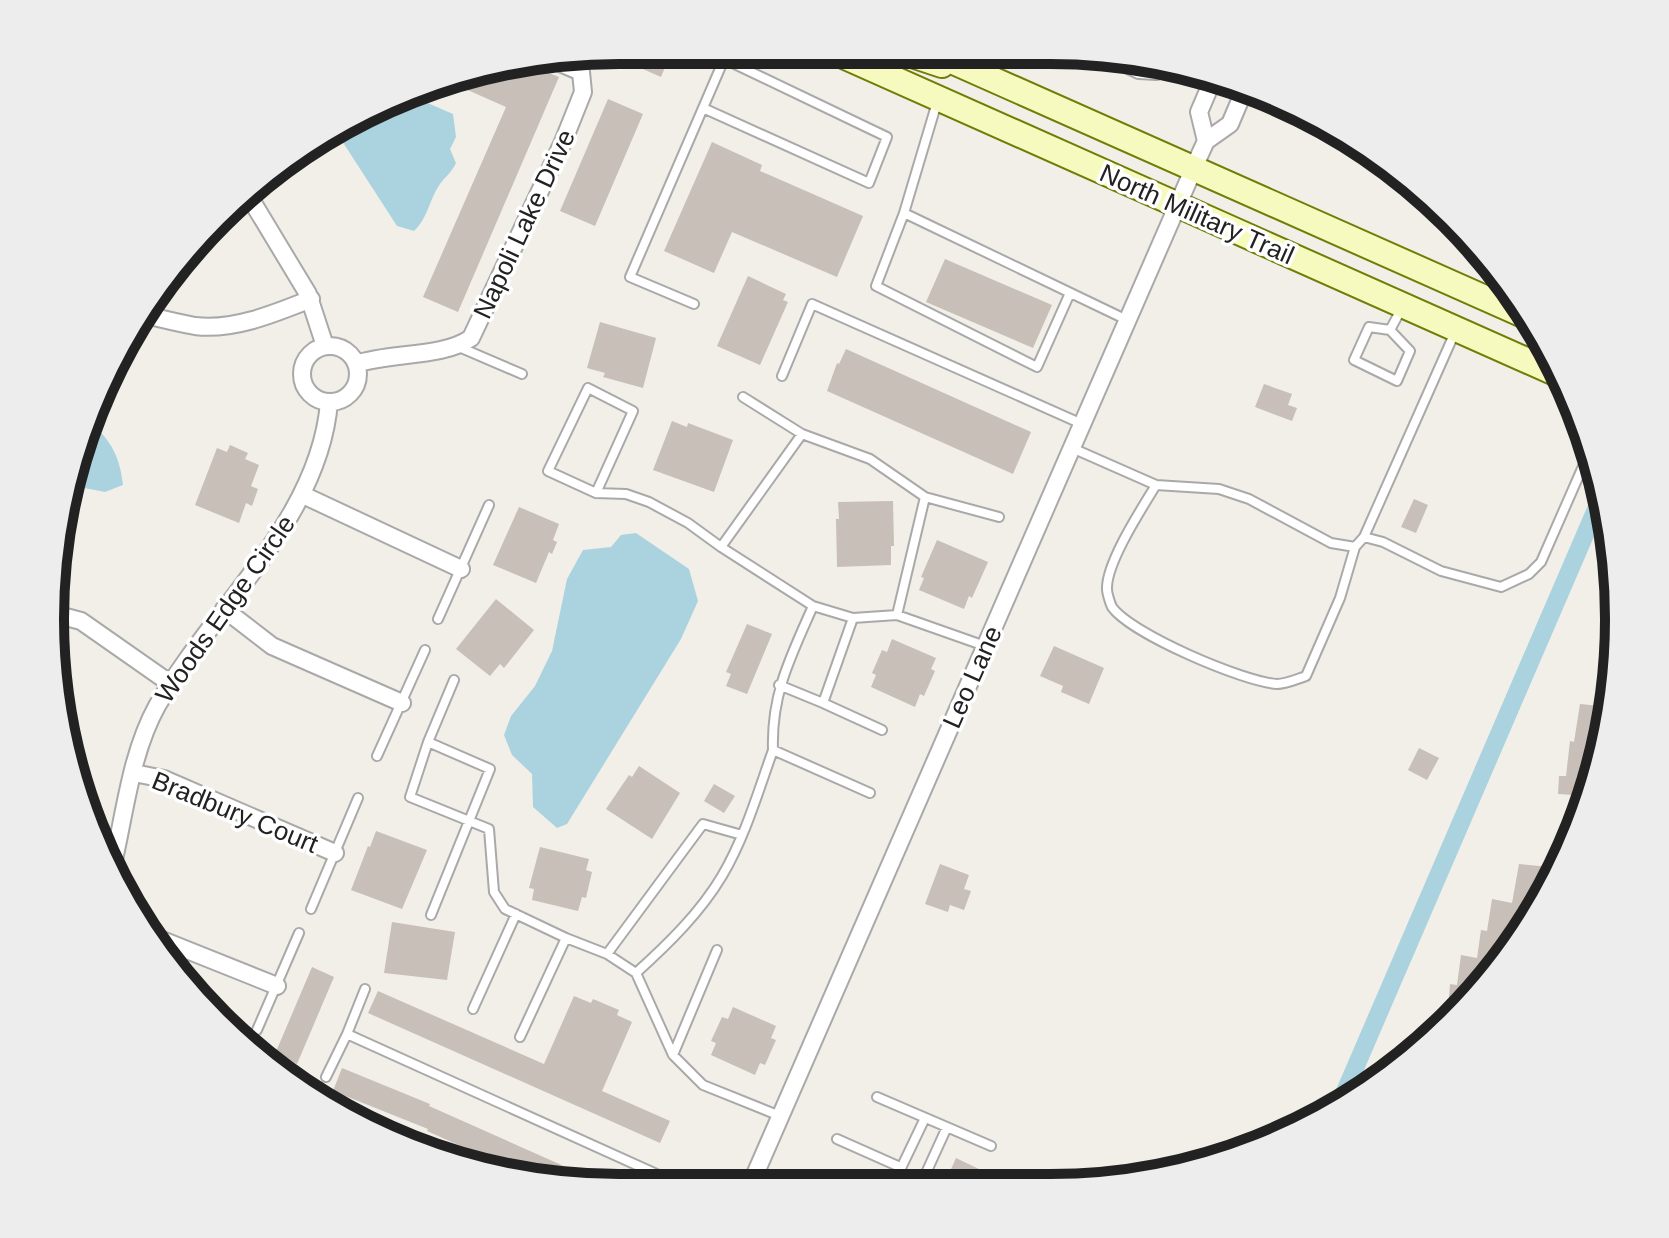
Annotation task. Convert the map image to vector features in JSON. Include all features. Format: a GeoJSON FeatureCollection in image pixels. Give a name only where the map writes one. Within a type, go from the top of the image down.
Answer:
{"type":"FeatureCollection","features":[{"type":"Feature","properties":{"kind":"main road","name":"North Military Trail"},"geometry":{"type":"LineString","coordinates":[[861,64],[1545,369]]}},
{"type":"Feature","properties":{"kind":"main road"},"geometry":{"type":"LineString","coordinates":[[937,64],[987,76]]}},
{"type":"Feature","properties":{"kind":"main road","name":"North Military Trail"},"geometry":{"type":"LineString","coordinates":[[959,64],[1510,309]]}},
{"type":"Feature","properties":{"kind":"street","name":"Napoli Lake Drive"},"geometry":{"type":"LineString","coordinates":[[356,364],[373,358],[459,347],[471,338],[563,142],[583,92],[581,72],[569,67]]}},
{"type":"Feature","properties":{"kind":"street"},"geometry":{"type":"LineString","coordinates":[[1209,88],[1199,112],[1206,141],[1230,124],[1241,98]]}},
{"type":"Feature","properties":{"kind":"street","name":"Leo Lane"},"geometry":{"type":"LineString","coordinates":[[756,1174],[1206,141]]}},
{"type":"Feature","properties":{"kind":"street"},"geometry":{"type":"LineString","coordinates":[[253,202],[311,299],[325,346]]}},
{"type":"Feature","properties":{"kind":"street"},"geometry":{"type":"LineString","coordinates":[[154,317],[198,326],[222,326],[277,312],[311,299]]}},
{"type":"Feature","properties":{"kind":"street"},"geometry":{"type":"LineString","coordinates":[[333,346],[347,352],[356,364],[354,387],[343,398],[329,402],[313,397],[307,391],[302,376],[305,360],[317,348],[333,346]]}},
{"type":"Feature","properties":{"kind":"street","name":"Woods Edge Circle"},"geometry":{"type":"LineString","coordinates":[[116,852],[144,736],[171,684],[303,495],[323,439],[329,402]]}},
{"type":"Feature","properties":{"kind":"street"},"geometry":{"type":"LineString","coordinates":[[303,495],[461,569]]}},
{"type":"Feature","properties":{"kind":"street"},"geometry":{"type":"LineString","coordinates":[[224,609],[272,646],[402,703]]}},
{"type":"Feature","properties":{"kind":"street"},"geometry":{"type":"LineString","coordinates":[[64,617],[81,621],[171,684]]}},
{"type":"Feature","properties":{"kind":"street","name":"Bradbury Court"},"geometry":{"type":"LineString","coordinates":[[134,773],[164,779],[335,853]]}},
{"type":"Feature","properties":{"kind":"street"},"geometry":{"type":"LineString","coordinates":[[169,943],[277,986]]}},
{"type":"Feature","properties":{"kind":"lane"},"geometry":{"type":"LineString","coordinates":[[694,304],[630,277],[722,64]]}},
{"type":"Feature","properties":{"kind":"lane"},"geometry":{"type":"LineString","coordinates":[[703,108],[869,183],[887,137],[744,64]]}},
{"type":"Feature","properties":{"kind":"lane"},"geometry":{"type":"LineString","coordinates":[[938,98],[904,213],[876,286],[1037,367],[1070,293]]}},
{"type":"Feature","properties":{"kind":"lane"},"geometry":{"type":"LineString","coordinates":[[904,213],[1127,320]]}},
{"type":"Feature","properties":{"kind":"lane"},"geometry":{"type":"LineString","coordinates":[[782,376],[812,304],[1082,424]]}},
{"type":"Feature","properties":{"kind":"lane"},"geometry":{"type":"LineString","coordinates":[[1390,330],[1403,305]]}},
{"type":"Feature","properties":{"kind":"lane"},"geometry":{"type":"LineString","coordinates":[[1369,327],[1390,330],[1410,351],[1397,381],[1354,360],[1369,327]]}},
{"type":"Feature","properties":{"kind":"lane"},"geometry":{"type":"LineString","coordinates":[[1156,485],[1122,543],[1107,588],[1112,606],[1132,623],[1185,654],[1278,684],[1306,676],[1340,598],[1355,547],[1364,537],[1456,329]]}},
{"type":"Feature","properties":{"kind":"lane"},"geometry":{"type":"LineString","coordinates":[[459,347],[522,374]]}},
{"type":"Feature","properties":{"kind":"lane"},"geometry":{"type":"LineString","coordinates":[[596,493],[633,411],[588,388],[548,471],[596,493],[626,494],[649,502],[688,523],[813,606],[853,618],[897,615],[985,646]]}},
{"type":"Feature","properties":{"kind":"lane"},"geometry":{"type":"LineString","coordinates":[[743,397],[802,434],[870,459],[925,497],[999,517]]}},
{"type":"Feature","properties":{"kind":"lane"},"geometry":{"type":"LineString","coordinates":[[721,547],[802,434]]}},
{"type":"Feature","properties":{"kind":"lane"},"geometry":{"type":"LineString","coordinates":[[1072,448],[1156,485],[1219,489],[1249,499],[1331,543],[1355,547]]}},
{"type":"Feature","properties":{"kind":"lane"},"geometry":{"type":"LineString","coordinates":[[1364,537],[1383,542],[1441,571],[1501,587],[1529,574],[1541,562],[1583,466]]}},
{"type":"Feature","properties":{"kind":"lane"},"geometry":{"type":"LineString","coordinates":[[897,615],[925,497]]}},
{"type":"Feature","properties":{"kind":"lane"},"geometry":{"type":"LineString","coordinates":[[438,619],[489,505]]}},
{"type":"Feature","properties":{"kind":"lane"},"geometry":{"type":"LineString","coordinates":[[636,973],[674,939],[703,902],[721,877],[742,835],[773,750],[772,723],[779,685],[813,606]]}},
{"type":"Feature","properties":{"kind":"lane"},"geometry":{"type":"LineString","coordinates":[[823,703],[853,618]]}},
{"type":"Feature","properties":{"kind":"lane"},"geometry":{"type":"LineString","coordinates":[[377,756],[425,650]]}},
{"type":"Feature","properties":{"kind":"lane"},"geometry":{"type":"LineString","coordinates":[[454,680],[428,742],[410,797],[489,829],[494,892],[505,909],[607,954],[636,973],[673,1055],[703,1085],[780,1116]]}},
{"type":"Feature","properties":{"kind":"lane"},"geometry":{"type":"LineString","coordinates":[[779,685],[882,730]]}},
{"type":"Feature","properties":{"kind":"lane"},"geometry":{"type":"LineString","coordinates":[[428,742],[490,769],[431,915]]}},
{"type":"Feature","properties":{"kind":"lane"},"geometry":{"type":"LineString","coordinates":[[773,750],[870,793]]}},
{"type":"Feature","properties":{"kind":"lane"},"geometry":{"type":"LineString","coordinates":[[311,909],[358,798]]}},
{"type":"Feature","properties":{"kind":"lane"},"geometry":{"type":"LineString","coordinates":[[607,954],[703,824],[742,835]]}},
{"type":"Feature","properties":{"kind":"lane"},"geometry":{"type":"LineString","coordinates":[[473,1009],[516,914]]}},
{"type":"Feature","properties":{"kind":"lane"},"geometry":{"type":"LineString","coordinates":[[257,1030],[299,933]]}},
{"type":"Feature","properties":{"kind":"lane"},"geometry":{"type":"LineString","coordinates":[[520,1037],[566,938]]}},
{"type":"Feature","properties":{"kind":"lane"},"geometry":{"type":"LineString","coordinates":[[673,1055],[717,950]]}},
{"type":"Feature","properties":{"kind":"lane"},"geometry":{"type":"LineString","coordinates":[[326,1077],[365,989]]}},
{"type":"Feature","properties":{"kind":"lane"},"geometry":{"type":"LineString","coordinates":[[347,1034],[656,1174]]}},
{"type":"Feature","properties":{"kind":"lane"},"geometry":{"type":"LineString","coordinates":[[877,1097],[991,1146]]}},
{"type":"Feature","properties":{"kind":"lane"},"geometry":{"type":"LineString","coordinates":[[897,1174],[925,1118]]}},
{"type":"Feature","properties":{"kind":"lane"},"geometry":{"type":"LineString","coordinates":[[926,1174],[947,1127]]}},
{"type":"Feature","properties":{"kind":"lane"},"geometry":{"type":"LineString","coordinates":[[837,1139],[900,1167]]}},
{"type":"Feature","properties":{"kind":"water"},"geometry":{"type":"Polygon","coordinates":[[[422,100],[453,114],[456,137],[450,149],[456,163],[440,184],[414,231],[397,226],[340,138],[422,100]]]}},
{"type":"Feature","properties":{"kind":"water"},"geometry":{"type":"Polygon","coordinates":[[[97,429],[113,450],[122,475],[123,485],[105,492],[80,487],[97,429]]]}},
{"type":"Feature","properties":{"kind":"water"},"geometry":{"type":"Polygon","coordinates":[[[636,533],[689,569],[698,601],[681,639],[567,824],[557,828],[533,807],[532,774],[512,755],[504,735],[511,716],[535,686],[552,651],[567,579],[583,550],[611,547],[621,535],[636,533]]]}},
{"type":"Feature","properties":{"kind":"building"},"geometry":{"type":"Polygon","coordinates":[[[631,64],[666,64],[661,77],[631,64]]]}},
{"type":"Feature","properties":{"kind":"building"},"geometry":{"type":"Polygon","coordinates":[[[541,70],[559,77],[458,312],[423,297],[506,107],[461,87],[541,70]]]}},
{"type":"Feature","properties":{"kind":"building"},"geometry":{"type":"Polygon","coordinates":[[[608,99],[643,114],[595,226],[560,211],[608,99]]]}},
{"type":"Feature","properties":{"kind":"building"},"geometry":{"type":"Polygon","coordinates":[[[712,142],[762,165],[760,171],[863,216],[837,277],[732,232],[714,273],[664,251],[712,142]]]}},
{"type":"Feature","properties":{"kind":"building"},"geometry":{"type":"Polygon","coordinates":[[[945,259],[1052,305],[1033,348],[926,302],[945,259]]]}},
{"type":"Feature","properties":{"kind":"building"},"geometry":{"type":"Polygon","coordinates":[[[748,276],[786,294],[783,300],[788,302],[760,365],[717,346],[748,276]]]}},
{"type":"Feature","properties":{"kind":"building"},"geometry":{"type":"Polygon","coordinates":[[[600,322],[656,338],[643,388],[603,377],[605,373],[587,368],[600,322]]]}},
{"type":"Feature","properties":{"kind":"building"},"geometry":{"type":"Polygon","coordinates":[[[846,349],[1031,432],[1013,474],[827,391],[837,363],[846,349]]]}},
{"type":"Feature","properties":{"kind":"building"},"geometry":{"type":"Polygon","coordinates":[[[1264,384],[1292,394],[1288,405],[1297,408],[1292,421],[1255,407],[1264,384]]]}},
{"type":"Feature","properties":{"kind":"building"},"geometry":{"type":"Polygon","coordinates":[[[672,421],[687,427],[688,423],[733,440],[714,492],[653,470],[672,421]]]}},
{"type":"Feature","properties":{"kind":"building"},"geometry":{"type":"Polygon","coordinates":[[[230,445],[248,453],[245,459],[259,465],[251,486],[258,489],[252,506],[246,503],[239,523],[195,505],[217,448],[227,452],[230,445]]]}},
{"type":"Feature","properties":{"kind":"building"},"geometry":{"type":"Polygon","coordinates":[[[1414,499],[1428,505],[1416,533],[1401,527],[1414,499]]]}},
{"type":"Feature","properties":{"kind":"building"},"geometry":{"type":"Polygon","coordinates":[[[893,501],[894,546],[891,546],[891,565],[837,567],[838,502],[893,501]]]}},
{"type":"Feature","properties":{"kind":"building"},"geometry":{"type":"Polygon","coordinates":[[[519,507],[559,524],[553,540],[557,542],[552,554],[549,552],[536,583],[493,565],[519,507]]]}},
{"type":"Feature","properties":{"kind":"building"},"geometry":{"type":"Polygon","coordinates":[[[937,540],[988,562],[964,609],[919,590],[924,578],[921,577],[937,540]]]}},
{"type":"Feature","properties":{"kind":"building"},"geometry":{"type":"Polygon","coordinates":[[[496,599],[534,630],[504,668],[500,664],[490,676],[456,649],[496,599]]]}},
{"type":"Feature","properties":{"kind":"building"},"geometry":{"type":"Polygon","coordinates":[[[747,624],[772,634],[747,694],[726,686],[731,674],[726,672],[747,624]]]}},
{"type":"Feature","properties":{"kind":"building"},"geometry":{"type":"Polygon","coordinates":[[[892,639],[936,658],[931,669],[935,671],[924,696],[920,694],[915,707],[871,687],[876,675],[872,673],[882,650],[887,652],[892,639]]]}},
{"type":"Feature","properties":{"kind":"building"},"geometry":{"type":"Polygon","coordinates":[[[1054,646],[1104,668],[1089,704],[1061,692],[1063,686],[1040,676],[1054,646]]]}},
{"type":"Feature","properties":{"kind":"building"},"geometry":{"type":"Polygon","coordinates":[[[1580,704],[1598,706],[1577,795],[1558,794],[1559,776],[1566,776],[1570,741],[1574,742],[1580,704]]]}},
{"type":"Feature","properties":{"kind":"building"},"geometry":{"type":"Polygon","coordinates":[[[1419,748],[1439,758],[1427,780],[1408,770],[1419,748]]]}},
{"type":"Feature","properties":{"kind":"building"},"geometry":{"type":"Polygon","coordinates":[[[639,766],[680,793],[652,839],[606,809],[629,775],[632,777],[639,766]]]}},
{"type":"Feature","properties":{"kind":"building"},"geometry":{"type":"Polygon","coordinates":[[[714,784],[735,796],[724,813],[704,801],[714,784]]]}},
{"type":"Feature","properties":{"kind":"building"},"geometry":{"type":"Polygon","coordinates":[[[376,831],[427,850],[402,909],[351,890],[376,831]]]}},
{"type":"Feature","properties":{"kind":"building"},"geometry":{"type":"Polygon","coordinates":[[[540,847],[589,859],[586,870],[592,872],[586,898],[582,897],[578,911],[532,900],[534,889],[529,888],[540,847]]]}},
{"type":"Feature","properties":{"kind":"building"},"geometry":{"type":"Polygon","coordinates":[[[940,864],[969,875],[964,889],[971,891],[964,910],[950,905],[948,912],[925,904],[940,864]]]}},
{"type":"Feature","properties":{"kind":"building"},"geometry":{"type":"Polygon","coordinates":[[[1519,864],[1547,867],[1490,957],[1448,1004],[1450,984],[1457,985],[1461,955],[1477,958],[1481,930],[1487,931],[1492,899],[1512,903],[1519,864]]]}},
{"type":"Feature","properties":{"kind":"building"},"geometry":{"type":"Polygon","coordinates":[[[392,922],[455,932],[447,980],[384,973],[392,922]]]}},
{"type":"Feature","properties":{"kind":"building"},"geometry":{"type":"Polygon","coordinates":[[[312,967],[334,977],[297,1064],[275,1054],[312,967]]]}},
{"type":"Feature","properties":{"kind":"building"},"geometry":{"type":"Polygon","coordinates":[[[378,991],[544,1064],[574,996],[591,1003],[593,999],[619,1010],[617,1015],[632,1022],[602,1091],[670,1121],[660,1143],[368,1013],[378,991]]]}},
{"type":"Feature","properties":{"kind":"building"},"geometry":{"type":"Polygon","coordinates":[[[733,1007],[776,1026],[771,1038],[776,1040],[765,1065],[760,1063],[755,1075],[711,1055],[716,1043],[711,1041],[722,1017],[728,1019],[733,1007]]]}},
{"type":"Feature","properties":{"kind":"building"},"geometry":{"type":"Polygon","coordinates":[[[342,1068],[430,1104],[578,1172],[487,1158],[428,1129],[333,1091],[342,1068]]]}},
{"type":"Feature","properties":{"kind":"building"},"geometry":{"type":"Polygon","coordinates":[[[956,1158],[981,1170],[979,1174],[949,1174],[956,1158]]]}},
{"type":"Feature","properties":{"kind":"waterway"},"geometry":{"type":"LineString","coordinates":[[1347,1088],[1594,513]]}}]}
